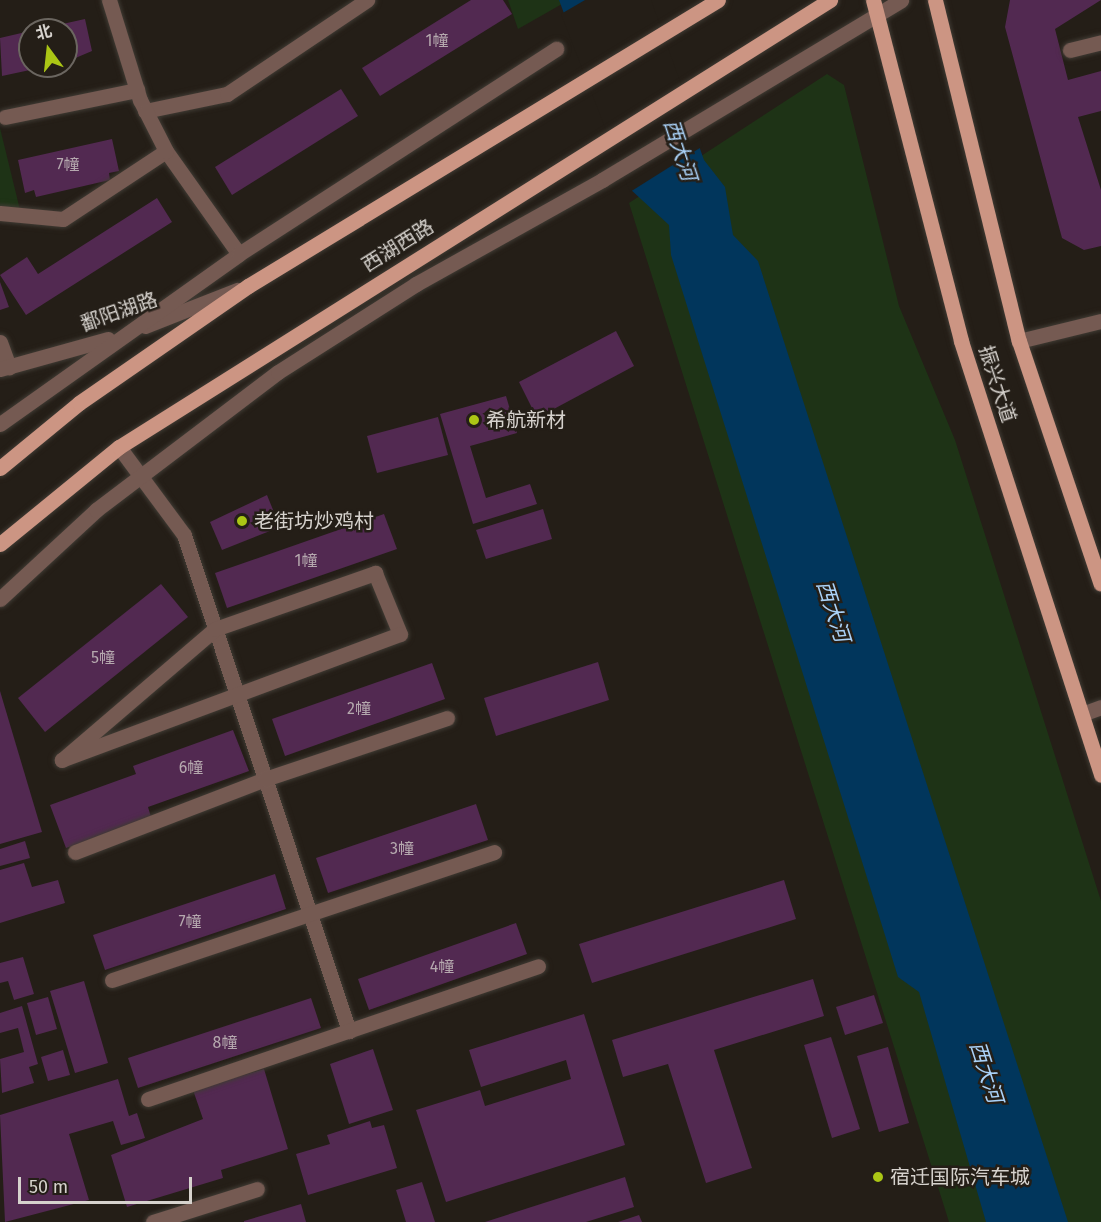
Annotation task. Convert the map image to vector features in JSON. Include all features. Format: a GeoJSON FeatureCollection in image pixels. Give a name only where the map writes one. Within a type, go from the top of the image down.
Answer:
{"type":"FeatureCollection","features":[{"type":"Feature","properties":{"kind":"main road"},"geometry":{"type":"LineString","coordinates":[[0,468],[79,403],[248,286],[718,0]]}},
{"type":"Feature","properties":{"kind":"main road","name":"西湖西路"},"geometry":{"type":"LineString","coordinates":[[0,544],[119,447],[830,0]]}},
{"type":"Feature","properties":{"kind":"main road","name":"振兴大道"},"geometry":{"type":"LineString","coordinates":[[935,0],[1019,341],[1101,584]]}},
{"type":"Feature","properties":{"kind":"main road","name":"振兴大道"},"geometry":{"type":"LineString","coordinates":[[875,7],[962,341],[1101,775]]}},
{"type":"Feature","properties":{"kind":"street"},"geometry":{"type":"LineString","coordinates":[[109,0],[145,111],[166,151],[239,254]]}},
{"type":"Feature","properties":{"kind":"street"},"geometry":{"type":"LineString","coordinates":[[145,111],[227,94],[367,0]]}},
{"type":"Feature","properties":{"kind":"street"},"geometry":{"type":"LineString","coordinates":[[0,599],[54,545],[140,475],[278,372],[416,284],[604,179],[750,91],[875,7],[902,0]]}},
{"type":"Feature","properties":{"kind":"street"},"geometry":{"type":"LineString","coordinates":[[1070,50],[1101,42]]}},
{"type":"Feature","properties":{"kind":"street"},"geometry":{"type":"LineString","coordinates":[[0,424],[118,336],[239,254],[556,49]]}},
{"type":"Feature","properties":{"kind":"street"},"geometry":{"type":"LineString","coordinates":[[5,117],[137,90]]}},
{"type":"Feature","properties":{"kind":"street"},"geometry":{"type":"LineString","coordinates":[[0,213],[63,219],[166,151]]}},
{"type":"Feature","properties":{"kind":"street","name":"鄱阳湖路"},"geometry":{"type":"LineString","coordinates":[[4,368],[118,336],[248,286]]}},
{"type":"Feature","properties":{"kind":"street"},"geometry":{"type":"LineString","coordinates":[[1019,341],[1101,321]]}},
{"type":"Feature","properties":{"kind":"street"},"geometry":{"type":"LineString","coordinates":[[0,342],[4,368]]}},
{"type":"Feature","properties":{"kind":"street"},"geometry":{"type":"LineString","coordinates":[[119,447],[184,535],[349,1031]]}},
{"type":"Feature","properties":{"kind":"street"},"geometry":{"type":"LineString","coordinates":[[375,573],[400,634],[62,760],[215,629],[375,573]]}},
{"type":"Feature","properties":{"kind":"street"},"geometry":{"type":"LineString","coordinates":[[1082,714],[1101,707]]}},
{"type":"Feature","properties":{"kind":"street"},"geometry":{"type":"LineString","coordinates":[[75,852],[265,779],[447,718]]}},
{"type":"Feature","properties":{"kind":"street"},"geometry":{"type":"LineString","coordinates":[[112,980],[494,852]]}},
{"type":"Feature","properties":{"kind":"street"},"geometry":{"type":"LineString","coordinates":[[148,1099],[538,966]]}},
{"type":"Feature","properties":{"kind":"street"},"geometry":{"type":"LineString","coordinates":[[153,1222],[257,1189]]}},
{"type":"Feature","properties":{"kind":"green space"},"geometry":{"type":"Polygon","coordinates":[[[508,0],[569,0],[518,29],[508,0]]]}},
{"type":"Feature","properties":{"kind":"green space"},"geometry":{"type":"Polygon","coordinates":[[[827,74],[844,85],[899,306],[955,440],[1101,901],[1101,1222],[949,1222],[629,203],[827,74]]]}},
{"type":"Feature","properties":{"kind":"green space"},"geometry":{"type":"Polygon","coordinates":[[[0,128],[21,214],[0,212],[0,128]]]}},
{"type":"Feature","properties":{"kind":"water","name":"西大河"},"geometry":{"type":"Polygon","coordinates":[[[559,0],[647,0],[704,160],[725,187],[733,235],[758,261],[1068,1222],[986,1222],[919,992],[898,977],[671,255],[669,225],[629,188],[559,0]]]}},
{"type":"Feature","properties":{"kind":"pier"},"geometry":{"type":"Polygon","coordinates":[[[585,0],[651,0],[703,146],[630,192],[561,14],[585,0]]]}},
{"type":"Feature","properties":{"kind":"building"},"geometry":{"type":"Polygon","coordinates":[[[471,0],[503,0],[512,14],[380,96],[362,68],[471,0]]]}},
{"type":"Feature","properties":{"kind":"building"},"geometry":{"type":"Polygon","coordinates":[[[1010,0],[1101,0],[1055,29],[1068,80],[1101,71],[1101,111],[1078,117],[1101,190],[1101,246],[1084,250],[1062,238],[1005,27],[1010,0]]]}},
{"type":"Feature","properties":{"kind":"building"},"geometry":{"type":"Polygon","coordinates":[[[85,19],[92,51],[78,57],[78,21],[85,19]]]}},
{"type":"Feature","properties":{"kind":"building"},"geometry":{"type":"Polygon","coordinates":[[[18,34],[18,73],[2,76],[0,38],[18,34]]]}},
{"type":"Feature","properties":{"kind":"building"},"geometry":{"type":"Polygon","coordinates":[[[341,89],[358,116],[232,195],[215,167],[341,89]]]}},
{"type":"Feature","properties":{"kind":"building"},"geometry":{"type":"Polygon","coordinates":[[[112,139],[119,171],[109,173],[110,180],[36,197],[34,190],[25,193],[18,160],[112,139]]]}},
{"type":"Feature","properties":{"kind":"building"},"geometry":{"type":"Polygon","coordinates":[[[157,198],[172,222],[26,315],[0,275],[27,257],[38,274],[157,198]]]}},
{"type":"Feature","properties":{"kind":"building"},"geometry":{"type":"Polygon","coordinates":[[[0,282],[9,307],[0,310],[0,282]]]}},
{"type":"Feature","properties":{"kind":"building"},"geometry":{"type":"Polygon","coordinates":[[[616,331],[634,366],[537,418],[519,382],[616,331]]]}},
{"type":"Feature","properties":{"kind":"building"},"geometry":{"type":"Polygon","coordinates":[[[506,396],[517,433],[470,446],[486,498],[530,484],[537,504],[473,524],[440,414],[506,396]]]}},
{"type":"Feature","properties":{"kind":"building"},"geometry":{"type":"Polygon","coordinates":[[[438,417],[448,455],[377,473],[367,436],[438,417]]]}},
{"type":"Feature","properties":{"kind":"building"},"geometry":{"type":"Polygon","coordinates":[[[267,495],[280,527],[222,550],[210,522],[267,495]]]}},
{"type":"Feature","properties":{"kind":"building"},"geometry":{"type":"Polygon","coordinates":[[[543,509],[552,539],[486,559],[476,530],[543,509]]]}},
{"type":"Feature","properties":{"kind":"building"},"geometry":{"type":"Polygon","coordinates":[[[384,514],[397,549],[227,608],[215,573],[384,514]]]}},
{"type":"Feature","properties":{"kind":"building"},"geometry":{"type":"Polygon","coordinates":[[[161,584],[188,617],[45,732],[18,698],[161,584]]]}},
{"type":"Feature","properties":{"kind":"building"},"geometry":{"type":"Polygon","coordinates":[[[598,662],[609,700],[496,736],[484,698],[598,662]]]}},
{"type":"Feature","properties":{"kind":"building"},"geometry":{"type":"Polygon","coordinates":[[[432,663],[445,699],[285,756],[272,719],[432,663]]]}},
{"type":"Feature","properties":{"kind":"building"},"geometry":{"type":"Polygon","coordinates":[[[0,691],[42,832],[0,844],[0,691]]]}},
{"type":"Feature","properties":{"kind":"building"},"geometry":{"type":"Polygon","coordinates":[[[233,730],[249,771],[148,807],[151,817],[66,848],[50,805],[136,774],[133,766],[233,730]]]}},
{"type":"Feature","properties":{"kind":"building"},"geometry":{"type":"Polygon","coordinates":[[[476,804],[488,840],[328,893],[316,858],[476,804]]]}},
{"type":"Feature","properties":{"kind":"building"},"geometry":{"type":"Polygon","coordinates":[[[25,841],[30,858],[0,866],[0,849],[25,841]]]}},
{"type":"Feature","properties":{"kind":"building"},"geometry":{"type":"Polygon","coordinates":[[[24,863],[32,887],[58,880],[65,903],[0,923],[0,870],[24,863]]]}},
{"type":"Feature","properties":{"kind":"building"},"geometry":{"type":"Polygon","coordinates":[[[275,874],[286,909],[105,970],[93,935],[275,874]]]}},
{"type":"Feature","properties":{"kind":"building"},"geometry":{"type":"Polygon","coordinates":[[[784,880],[796,919],[592,983],[579,944],[784,880]]]}},
{"type":"Feature","properties":{"kind":"building"},"geometry":{"type":"Polygon","coordinates":[[[516,923],[527,954],[369,1010],[358,979],[516,923]]]}},
{"type":"Feature","properties":{"kind":"building"},"geometry":{"type":"Polygon","coordinates":[[[23,957],[34,994],[14,1000],[8,981],[0,983],[0,963],[23,957]]]}},
{"type":"Feature","properties":{"kind":"building"},"geometry":{"type":"Polygon","coordinates":[[[813,979],[824,1016],[714,1050],[752,1168],[706,1183],[668,1064],[623,1077],[612,1040],[813,979]]]}},
{"type":"Feature","properties":{"kind":"building"},"geometry":{"type":"Polygon","coordinates":[[[84,981],[108,1063],[75,1073],[50,991],[84,981]]]}},
{"type":"Feature","properties":{"kind":"building"},"geometry":{"type":"Polygon","coordinates":[[[874,995],[883,1023],[845,1035],[836,1007],[874,995]]]}},
{"type":"Feature","properties":{"kind":"building"},"geometry":{"type":"Polygon","coordinates":[[[48,997],[57,1029],[36,1035],[27,1003],[48,997]]]}},
{"type":"Feature","properties":{"kind":"building"},"geometry":{"type":"Polygon","coordinates":[[[311,998],[321,1028],[138,1088],[128,1058],[311,998]]]}},
{"type":"Feature","properties":{"kind":"building"},"geometry":{"type":"Polygon","coordinates":[[[22,1006],[38,1064],[29,1067],[34,1083],[2,1093],[0,1059],[24,1052],[18,1028],[0,1033],[0,1013],[22,1006]]]}},
{"type":"Feature","properties":{"kind":"building"},"geometry":{"type":"Polygon","coordinates":[[[584,1014],[625,1145],[446,1202],[416,1110],[480,1090],[485,1106],[571,1079],[566,1060],[481,1087],[469,1050],[584,1014]]]}},
{"type":"Feature","properties":{"kind":"building"},"geometry":{"type":"Polygon","coordinates":[[[831,1037],[860,1129],[832,1138],[804,1045],[831,1037]]]}},
{"type":"Feature","properties":{"kind":"building"},"geometry":{"type":"Polygon","coordinates":[[[888,1047],[909,1123],[879,1132],[857,1056],[888,1047]]]}},
{"type":"Feature","properties":{"kind":"building"},"geometry":{"type":"Polygon","coordinates":[[[373,1049],[393,1110],[349,1124],[330,1064],[373,1049]]]}},
{"type":"Feature","properties":{"kind":"building"},"geometry":{"type":"Polygon","coordinates":[[[63,1050],[70,1075],[48,1081],[41,1057],[63,1050]]]}},
{"type":"Feature","properties":{"kind":"building"},"geometry":{"type":"Polygon","coordinates":[[[264,1069],[288,1149],[221,1170],[223,1178],[127,1207],[111,1155],[203,1119],[193,1090],[264,1069]]]}},
{"type":"Feature","properties":{"kind":"building"},"geometry":{"type":"Polygon","coordinates":[[[118,1079],[129,1116],[137,1113],[145,1138],[121,1145],[113,1121],[69,1134],[89,1200],[5,1222],[0,1115],[118,1079]]]}},
{"type":"Feature","properties":{"kind":"building"},"geometry":{"type":"Polygon","coordinates":[[[370,1121],[372,1128],[384,1125],[397,1168],[308,1195],[296,1154],[330,1144],[327,1135],[370,1121]]]}},
{"type":"Feature","properties":{"kind":"building"},"geometry":{"type":"Polygon","coordinates":[[[625,1177],[634,1207],[586,1222],[485,1222],[625,1177]]]}},
{"type":"Feature","properties":{"kind":"building"},"geometry":{"type":"Polygon","coordinates":[[[422,1182],[435,1222],[406,1222],[396,1190],[422,1182]]]}},
{"type":"Feature","properties":{"kind":"building"},"geometry":{"type":"Polygon","coordinates":[[[301,1204],[306,1222],[244,1222],[244,1221],[301,1204]]]}},
{"type":"Feature","properties":{"kind":"building"},"geometry":{"type":"Polygon","coordinates":[[[639,1215],[642,1222],[618,1222],[639,1215]]]}},
{"type":"Feature","properties":{"kind":"place","name":"希航新材"},"geometry":{"type":"Point","coordinates":[474,420]}},
{"type":"Feature","properties":{"kind":"place","name":"老街坊炒鸡村"},"geometry":{"type":"Point","coordinates":[242,521]}},
{"type":"Feature","properties":{"kind":"place","name":"宿迁国际汽车城"},"geometry":{"type":"Point","coordinates":[878,1177]}}]}
